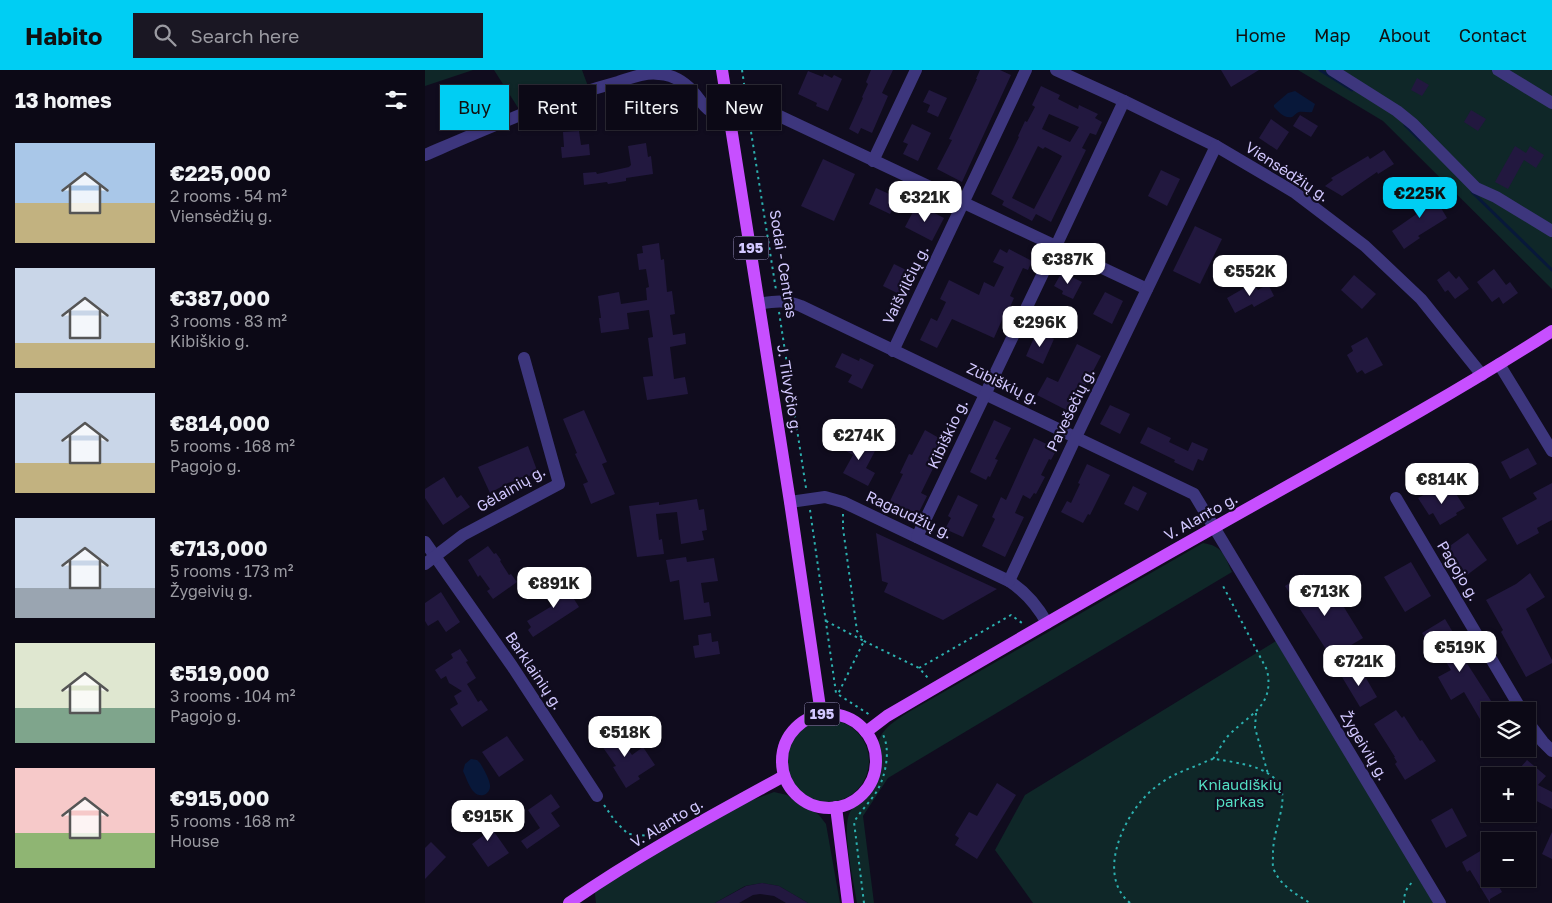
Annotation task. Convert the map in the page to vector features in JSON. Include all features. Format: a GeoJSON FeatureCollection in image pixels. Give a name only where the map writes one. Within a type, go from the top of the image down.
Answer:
{"type":"FeatureCollection","features":[{"type":"Feature","properties":{"kind":"main road","name":"J. Tilvyčio g."},"geometry":{"type":"LineString","coordinates":[[722,70],[724,85]]}},
{"type":"Feature","properties":{"kind":"main road","name":"J. Tilvyčio g."},"geometry":{"type":"LineString","coordinates":[[732,130],[821,714]]}},
{"type":"Feature","properties":{"kind":"main road","name":"V. Alanto g."},"geometry":{"type":"LineString","coordinates":[[866,732],[887,716],[1047,623],[1357,448],[1482,375],[1552,330]]}},
{"type":"Feature","properties":{"kind":"main road","name":"195"},"geometry":{"type":"LineString","coordinates":[[784,776],[782,756],[788,737],[803,721],[821,714],[834,714],[846,717],[866,732]]}},
{"type":"Feature","properties":{"kind":"main road"},"geometry":{"type":"LineString","coordinates":[[784,776],[792,790],[804,801],[819,806],[836,807],[847,804],[866,789],[872,779],[875,754],[866,732]]}},
{"type":"Feature","properties":{"kind":"main road","name":"V. Alanto g."},"geometry":{"type":"LineString","coordinates":[[569,903],[679,834],[784,776]]}},
{"type":"Feature","properties":{"kind":"main road"},"geometry":{"type":"LineString","coordinates":[[836,807],[848,903]]}},
{"type":"Feature","properties":{"kind":"street"},"geometry":{"type":"LineString","coordinates":[[873,161],[916,70]]}},
{"type":"Feature","properties":{"kind":"street","name":"Vaišvilčių g."},"geometry":{"type":"LineString","coordinates":[[893,351],[1026,70]]}},
{"type":"Feature","properties":{"kind":"street","name":"Viensėdžių g."},"geometry":{"type":"LineString","coordinates":[[1057,70],[1216,146],[1295,192],[1365,246],[1421,299],[1482,375]]}},
{"type":"Feature","properties":{"kind":"street"},"geometry":{"type":"LineString","coordinates":[[1332,70],[1397,111],[1413,124],[1476,188],[1496,197],[1552,231]]}},
{"type":"Feature","properties":{"kind":"street"},"geometry":{"type":"LineString","coordinates":[[1498,70],[1552,103]]}},
{"type":"Feature","properties":{"kind":"street"},"geometry":{"type":"LineString","coordinates":[[425,155],[522,114],[589,89],[644,74],[658,73],[672,76],[688,86],[707,109]]}},
{"type":"Feature","properties":{"kind":"street","name":"Kibiškio g."},"geometry":{"type":"LineString","coordinates":[[917,537],[1124,101]]}},
{"type":"Feature","properties":{"kind":"street"},"geometry":{"type":"LineString","coordinates":[[781,117],[1147,288]]}},
{"type":"Feature","properties":{"kind":"street","name":"Pavešečių g."},"geometry":{"type":"LineString","coordinates":[[1009,580],[1216,146]]}},
{"type":"Feature","properties":{"kind":"street","name":"Zūbiškių g."},"geometry":{"type":"LineString","coordinates":[[759,304],[777,300],[801,306],[1194,494],[1214,528]]}},
{"type":"Feature","properties":{"kind":"street","name":"Gėlainių g."},"geometry":{"type":"LineString","coordinates":[[430,560],[463,535],[559,484],[524,358]]}},
{"type":"Feature","properties":{"kind":"street"},"geometry":{"type":"LineString","coordinates":[[1499,364],[1552,451]]}},
{"type":"Feature","properties":{"kind":"street","name":"Ragaudžių g."},"geometry":{"type":"LineString","coordinates":[[790,502],[808,498],[825,498],[843,502],[1009,580],[1034,601],[1047,623]]}},
{"type":"Feature","properties":{"kind":"street","name":"Pagojo g."},"geometry":{"type":"LineString","coordinates":[[1396,498],[1517,702]]}},
{"type":"Feature","properties":{"kind":"street","name":"Žygeivių g."},"geometry":{"type":"LineString","coordinates":[[1214,528],[1440,903]]}},
{"type":"Feature","properties":{"kind":"street","name":"Barklainių g."},"geometry":{"type":"LineString","coordinates":[[425,542],[430,560],[512,666],[597,796]]}},
{"type":"Feature","properties":{"kind":"street"},"geometry":{"type":"LineString","coordinates":[[1536,732],[1552,751]]}},
{"type":"Feature","properties":{"kind":"path","name":"Sodai - Centras"},"geometry":{"type":"LineString","coordinates":[[742,70],[744,85]]}},
{"type":"Feature","properties":{"kind":"path","name":"Sodai - Centras"},"geometry":{"type":"LineString","coordinates":[[751,130],[836,693],[839,694]]}},
{"type":"Feature","properties":{"kind":"path"},"geometry":{"type":"LineString","coordinates":[[843,502],[843,528],[857,631],[865,641]]}},
{"type":"Feature","properties":{"kind":"path"},"geometry":{"type":"LineString","coordinates":[[1213,759],[1227,738],[1256,712],[1269,690],[1267,670],[1222,584]]}},
{"type":"Feature","properties":{"kind":"path"},"geometry":{"type":"LineString","coordinates":[[919,668],[1011,615],[1023,624]]}},
{"type":"Feature","properties":{"kind":"path"},"geometry":{"type":"LineString","coordinates":[[826,621],[919,668],[928,678]]}},
{"type":"Feature","properties":{"kind":"path"},"geometry":{"type":"LineString","coordinates":[[865,641],[839,694],[867,712]]}},
{"type":"Feature","properties":{"kind":"path"},"geometry":{"type":"LineString","coordinates":[[1256,712],[1255,728],[1269,774]]}},
{"type":"Feature","properties":{"kind":"path"},"geometry":{"type":"LineString","coordinates":[[864,903],[854,822],[876,793],[881,781],[886,752],[885,738]]}},
{"type":"Feature","properties":{"kind":"path"},"geometry":{"type":"LineString","coordinates":[[1130,903],[1125,899],[1118,886],[1114,871],[1118,842],[1135,808],[1169,776],[1213,759],[1251,766],[1269,774],[1277,782],[1283,793],[1283,808],[1273,850],[1273,868],[1280,881],[1310,903]]}},
{"type":"Feature","properties":{"kind":"path"},"geometry":{"type":"LineString","coordinates":[[597,796],[615,821],[628,834],[651,836]]}},
{"type":"Feature","properties":{"kind":"path"},"geometry":{"type":"LineString","coordinates":[[1404,903],[1404,895],[1409,885],[1423,874]]}},
{"type":"Feature","properties":{"kind":"green space"},"geometry":{"type":"Polygon","coordinates":[[[425,70],[473,70],[425,86],[425,70]]]}},
{"type":"Feature","properties":{"kind":"green space"},"geometry":{"type":"Polygon","coordinates":[[[494,70],[582,70],[588,85],[519,85],[519,109],[509,94],[509,85],[504,85],[494,70]]]}},
{"type":"Feature","properties":{"kind":"green space"},"geometry":{"type":"Polygon","coordinates":[[[1298,70],[1552,70],[1552,289],[1383,121],[1298,70]]]}},
{"type":"Feature","properties":{"kind":"green space"},"geometry":{"type":"Polygon","coordinates":[[[1203,543],[1215,546],[1222,552],[1232,572],[888,778],[863,816],[874,903],[857,903],[847,843],[848,820],[850,812],[874,785],[880,763],[879,740],[888,726],[907,713],[1203,543]]]}},
{"type":"Feature","properties":{"kind":"green space","name":"Kniaudiškių parkas"},"geometry":{"type":"Polygon","coordinates":[[[1276,641],[1435,903],[1033,903],[995,850],[1025,795],[1276,641]]]}},
{"type":"Feature","properties":{"kind":"green space"},"geometry":{"type":"Polygon","coordinates":[[[828,720],[844,723],[857,732],[866,745],[869,761],[866,777],[857,790],[844,799],[828,802],[812,799],[799,790],[790,777],[787,761],[790,745],[799,732],[812,723],[828,720]]]}},
{"type":"Feature","properties":{"kind":"green space"},"geometry":{"type":"Polygon","coordinates":[[[774,792],[787,795],[801,806],[812,810],[826,824],[840,903],[808,903],[779,886],[762,883],[745,886],[715,903],[596,903],[594,886],[711,815],[774,792]]]}},
{"type":"Feature","properties":{"kind":"water"},"geometry":{"type":"Polygon","coordinates":[[[1295,91],[1315,104],[1312,112],[1299,112],[1292,117],[1286,117],[1274,105],[1288,93],[1295,91]]]}},
{"type":"Feature","properties":{"kind":"water"},"geometry":{"type":"Polygon","coordinates":[[[471,759],[477,760],[486,773],[490,788],[485,795],[479,795],[474,792],[463,771],[465,764],[471,759]]]}},
{"type":"Feature","properties":{"kind":"building"},"geometry":{"type":"Polygon","coordinates":[[[871,70],[893,70],[882,93],[888,96],[872,133],[861,128],[858,134],[849,129],[863,98],[868,84],[866,82],[871,70]]]}},
{"type":"Feature","properties":{"kind":"building"},"geometry":{"type":"Polygon","coordinates":[[[980,70],[1000,70],[1011,75],[962,182],[937,169],[952,140],[949,139],[980,70]]]}},
{"type":"Feature","properties":{"kind":"building"},"geometry":{"type":"Polygon","coordinates":[[[1221,70],[1259,70],[1231,87],[1221,70]]]}},
{"type":"Feature","properties":{"kind":"building"},"geometry":{"type":"Polygon","coordinates":[[[808,71],[823,77],[824,74],[832,78],[834,75],[842,79],[828,111],[816,106],[817,103],[798,94],[808,71]]]}},
{"type":"Feature","properties":{"kind":"building"},"geometry":{"type":"Polygon","coordinates":[[[1417,78],[1429,85],[1422,96],[1411,90],[1417,78]]]}},
{"type":"Feature","properties":{"kind":"building"},"geometry":{"type":"Polygon","coordinates":[[[1041,86],[1060,95],[1058,99],[1078,109],[1079,105],[1098,114],[1095,118],[1102,122],[1096,135],[1090,133],[1082,148],[1086,150],[1051,222],[1036,214],[1032,221],[1002,205],[1004,201],[991,194],[1025,121],[1027,122],[1035,107],[1032,105],[1041,86]],[[1049,114],[1042,129],[1070,142],[1079,127],[1049,114]],[[1038,146],[1012,198],[1034,209],[1062,156],[1045,147],[1043,149],[1038,146]]]}},
{"type":"Feature","properties":{"kind":"building"},"geometry":{"type":"Polygon","coordinates":[[[929,90],[947,98],[938,117],[927,112],[930,105],[923,102],[929,90]]]}},
{"type":"Feature","properties":{"kind":"building"},"geometry":{"type":"Polygon","coordinates":[[[1471,110],[1486,119],[1478,131],[1464,122],[1471,110]]]}},
{"type":"Feature","properties":{"kind":"building"},"geometry":{"type":"Polygon","coordinates":[[[1300,115],[1318,126],[1311,137],[1293,126],[1300,115]]]}},
{"type":"Feature","properties":{"kind":"building"},"geometry":{"type":"Polygon","coordinates":[[[1271,119],[1289,132],[1277,150],[1259,138],[1271,119]]]}},
{"type":"Feature","properties":{"kind":"building"},"geometry":{"type":"Polygon","coordinates":[[[912,124],[931,133],[918,161],[903,154],[908,144],[903,142],[912,124]]]}},
{"type":"Feature","properties":{"kind":"building"},"geometry":{"type":"Polygon","coordinates":[[[579,131],[581,145],[589,144],[590,155],[562,158],[561,147],[564,147],[563,132],[579,131]]]}},
{"type":"Feature","properties":{"kind":"building"},"geometry":{"type":"Polygon","coordinates":[[[646,143],[648,157],[651,156],[653,174],[626,178],[626,181],[608,184],[607,182],[584,185],[583,173],[596,172],[597,174],[629,167],[631,165],[628,146],[646,143]]]}},
{"type":"Feature","properties":{"kind":"building"},"geometry":{"type":"Polygon","coordinates":[[[1515,146],[1526,153],[1530,146],[1544,155],[1536,168],[1524,160],[1508,189],[1495,182],[1515,146]]]}},
{"type":"Feature","properties":{"kind":"building"},"geometry":{"type":"Polygon","coordinates":[[[1384,150],[1394,164],[1378,174],[1377,172],[1342,196],[1325,186],[1333,180],[1331,178],[1368,156],[1370,159],[1384,150]]]}},
{"type":"Feature","properties":{"kind":"building"},"geometry":{"type":"Polygon","coordinates":[[[823,159],[855,174],[834,221],[801,206],[823,159]]]}},
{"type":"Feature","properties":{"kind":"building"},"geometry":{"type":"Polygon","coordinates":[[[1161,170],[1180,179],[1167,206],[1148,196],[1161,170]]]}},
{"type":"Feature","properties":{"kind":"building"},"geometry":{"type":"Polygon","coordinates":[[[876,188],[898,198],[890,214],[869,204],[876,188]]]}},
{"type":"Feature","properties":{"kind":"building"},"geometry":{"type":"Polygon","coordinates":[[[1419,189],[1422,195],[1426,192],[1431,200],[1435,198],[1447,218],[1418,236],[1420,238],[1404,249],[1392,231],[1418,213],[1408,196],[1419,189]]]}},
{"type":"Feature","properties":{"kind":"building"},"geometry":{"type":"Polygon","coordinates":[[[917,204],[944,218],[932,241],[905,227],[917,204]]]}},
{"type":"Feature","properties":{"kind":"building"},"geometry":{"type":"Polygon","coordinates":[[[1195,226],[1222,239],[1200,284],[1173,271],[1195,226]]]}},
{"type":"Feature","properties":{"kind":"building"},"geometry":{"type":"Polygon","coordinates":[[[659,243],[661,260],[664,259],[667,292],[672,291],[675,314],[670,315],[673,335],[685,333],[686,344],[670,347],[674,379],[685,377],[688,394],[647,400],[643,377],[653,376],[648,338],[653,337],[649,310],[627,313],[629,329],[601,333],[598,296],[619,292],[621,304],[647,300],[646,288],[649,287],[646,269],[639,270],[637,254],[643,253],[642,246],[659,243]]]}},
{"type":"Feature","properties":{"kind":"building"},"geometry":{"type":"Polygon","coordinates":[[[1000,249],[1007,253],[1009,249],[1032,261],[1028,270],[1023,268],[1010,296],[1014,298],[994,338],[952,319],[937,348],[920,340],[931,318],[937,321],[946,302],[940,299],[949,280],[979,295],[984,282],[994,287],[1004,267],[993,262],[1000,249]]]}},
{"type":"Feature","properties":{"kind":"building"},"geometry":{"type":"Polygon","coordinates":[[[894,264],[918,276],[907,298],[883,286],[894,264]]]}},
{"type":"Feature","properties":{"kind":"building"},"geometry":{"type":"Polygon","coordinates":[[[1494,269],[1506,285],[1510,282],[1518,293],[1503,304],[1499,297],[1492,302],[1477,282],[1494,269]]]}},
{"type":"Feature","properties":{"kind":"building"},"geometry":{"type":"Polygon","coordinates":[[[1449,271],[1456,279],[1459,276],[1469,289],[1455,299],[1448,290],[1445,292],[1437,280],[1449,271]]]}},
{"type":"Feature","properties":{"kind":"building"},"geometry":{"type":"Polygon","coordinates":[[[1062,272],[1082,282],[1073,299],[1062,294],[1063,291],[1054,286],[1062,272]]]}},
{"type":"Feature","properties":{"kind":"building"},"geometry":{"type":"Polygon","coordinates":[[[1354,275],[1376,294],[1362,309],[1341,290],[1354,275]]]}},
{"type":"Feature","properties":{"kind":"building"},"geometry":{"type":"Polygon","coordinates":[[[1253,283],[1258,290],[1268,284],[1274,296],[1254,307],[1252,304],[1235,313],[1227,298],[1253,283]]]}},
{"type":"Feature","properties":{"kind":"building"},"geometry":{"type":"Polygon","coordinates":[[[1105,292],[1123,301],[1112,324],[1093,314],[1105,292]]]}},
{"type":"Feature","properties":{"kind":"building"},"geometry":{"type":"Polygon","coordinates":[[[1037,331],[1054,339],[1043,364],[1026,356],[1037,331]]]}},
{"type":"Feature","properties":{"kind":"building"},"geometry":{"type":"Polygon","coordinates":[[[1367,337],[1383,365],[1365,374],[1362,370],[1357,373],[1347,355],[1353,351],[1351,346],[1367,337]]]}},
{"type":"Feature","properties":{"kind":"building"},"geometry":{"type":"Polygon","coordinates":[[[1077,344],[1101,356],[1081,394],[1084,395],[1074,414],[1037,395],[1047,377],[1058,382],[1077,344]]]}},
{"type":"Feature","properties":{"kind":"building"},"geometry":{"type":"Polygon","coordinates":[[[842,353],[859,361],[860,358],[874,365],[862,389],[848,382],[852,375],[835,367],[842,353]]]}},
{"type":"Feature","properties":{"kind":"building"},"geometry":{"type":"Polygon","coordinates":[[[1110,405],[1130,414],[1120,434],[1100,424],[1110,405]]]}},
{"type":"Feature","properties":{"kind":"building"},"geometry":{"type":"Polygon","coordinates":[[[584,410],[607,462],[602,464],[615,494],[591,504],[583,484],[588,482],[575,454],[577,453],[563,419],[584,410]]]}},
{"type":"Feature","properties":{"kind":"building"},"geometry":{"type":"Polygon","coordinates":[[[994,420],[1011,428],[995,459],[998,460],[990,477],[988,476],[986,480],[970,472],[994,420]]]}},
{"type":"Feature","properties":{"kind":"building"},"geometry":{"type":"Polygon","coordinates":[[[1148,427],[1171,438],[1169,442],[1188,451],[1192,442],[1208,449],[1203,461],[1198,459],[1193,471],[1140,443],[1148,427]]]}},
{"type":"Feature","properties":{"kind":"building"},"geometry":{"type":"Polygon","coordinates":[[[925,430],[946,442],[921,493],[927,496],[917,516],[889,503],[903,474],[900,473],[909,454],[912,455],[925,430]]]}},
{"type":"Feature","properties":{"kind":"building"},"geometry":{"type":"Polygon","coordinates":[[[847,437],[875,451],[866,468],[875,473],[868,486],[843,473],[853,455],[841,448],[847,437]]]}},
{"type":"Feature","properties":{"kind":"building"},"geometry":{"type":"Polygon","coordinates":[[[1034,438],[1057,449],[1051,460],[1049,459],[1041,475],[1045,477],[1036,494],[1034,493],[1030,499],[1023,495],[1015,513],[1024,517],[1005,557],[982,546],[995,519],[992,517],[1001,497],[1006,500],[1034,438]]]}},
{"type":"Feature","properties":{"kind":"building"},"geometry":{"type":"Polygon","coordinates":[[[528,446],[538,473],[508,483],[490,493],[478,467],[528,446]]]}},
{"type":"Feature","properties":{"kind":"building"},"geometry":{"type":"Polygon","coordinates":[[[1528,448],[1537,464],[1510,479],[1501,462],[1528,448]]]}},
{"type":"Feature","properties":{"kind":"building"},"geometry":{"type":"Polygon","coordinates":[[[1087,464],[1110,475],[1090,515],[1088,514],[1083,523],[1061,512],[1067,501],[1071,503],[1087,464]]]}},
{"type":"Feature","properties":{"kind":"building"},"geometry":{"type":"Polygon","coordinates":[[[444,477],[457,498],[461,495],[470,507],[443,525],[425,498],[425,489],[444,477]]]}},
{"type":"Feature","properties":{"kind":"building"},"geometry":{"type":"Polygon","coordinates":[[[1552,483],[1552,520],[1537,528],[1539,533],[1517,545],[1502,518],[1537,499],[1533,493],[1552,483]]]}},
{"type":"Feature","properties":{"kind":"building"},"geometry":{"type":"Polygon","coordinates":[[[1133,486],[1147,493],[1138,511],[1124,504],[1133,486]]]}},
{"type":"Feature","properties":{"kind":"building"},"geometry":{"type":"Polygon","coordinates":[[[1435,489],[1440,497],[1453,489],[1465,508],[1440,525],[1433,513],[1429,515],[1418,498],[1435,489]]]}},
{"type":"Feature","properties":{"kind":"building"},"geometry":{"type":"Polygon","coordinates":[[[958,495],[978,505],[963,537],[945,529],[951,518],[948,516],[958,495]]]}},
{"type":"Feature","properties":{"kind":"building"},"geometry":{"type":"Polygon","coordinates":[[[697,499],[699,510],[704,509],[707,530],[702,531],[704,540],[681,544],[677,512],[656,514],[659,540],[662,539],[664,554],[637,557],[629,506],[659,502],[659,505],[697,499]]]}},
{"type":"Feature","properties":{"kind":"building"},"geometry":{"type":"Polygon","coordinates":[[[876,533],[997,589],[943,620],[884,592],[888,583],[882,581],[876,533]]]}},
{"type":"Feature","properties":{"kind":"building"},"geometry":{"type":"Polygon","coordinates":[[[1468,533],[1487,560],[1467,575],[1447,548],[1468,533]]]}},
{"type":"Feature","properties":{"kind":"building"},"geometry":{"type":"Polygon","coordinates":[[[488,546],[494,554],[496,553],[509,575],[511,574],[517,582],[493,599],[487,591],[490,589],[480,575],[478,577],[468,560],[488,546]]]}},
{"type":"Feature","properties":{"kind":"building"},"geometry":{"type":"Polygon","coordinates":[[[686,557],[687,562],[714,558],[718,581],[701,583],[704,603],[709,602],[711,616],[684,620],[679,580],[670,582],[666,560],[686,557]]]}},
{"type":"Feature","properties":{"kind":"building"},"geometry":{"type":"Polygon","coordinates":[[[1411,562],[1431,596],[1405,612],[1384,577],[1411,562]]]}},
{"type":"Feature","properties":{"kind":"building"},"geometry":{"type":"Polygon","coordinates":[[[1530,573],[1545,597],[1526,609],[1552,663],[1526,677],[1486,600],[1516,584],[1530,573]]]}},
{"type":"Feature","properties":{"kind":"building"},"geometry":{"type":"Polygon","coordinates":[[[1304,574],[1323,604],[1337,596],[1363,638],[1331,657],[1285,586],[1304,574]]]}},
{"type":"Feature","properties":{"kind":"building"},"geometry":{"type":"Polygon","coordinates":[[[562,580],[579,607],[533,637],[528,630],[531,627],[527,621],[557,603],[548,589],[562,580]]]}},
{"type":"Feature","properties":{"kind":"building"},"geometry":{"type":"Polygon","coordinates":[[[441,592],[460,622],[446,632],[438,620],[428,626],[425,621],[425,603],[441,592]]]}},
{"type":"Feature","properties":{"kind":"building"},"geometry":{"type":"Polygon","coordinates":[[[1445,619],[1454,634],[1450,637],[1492,702],[1481,702],[1481,721],[1464,692],[1451,700],[1438,677],[1451,670],[1432,639],[1428,642],[1422,633],[1445,619]]]}},
{"type":"Feature","properties":{"kind":"building"},"geometry":{"type":"Polygon","coordinates":[[[711,633],[712,642],[718,641],[720,654],[695,658],[693,646],[699,645],[698,635],[711,633]]]}},
{"type":"Feature","properties":{"kind":"building"},"geometry":{"type":"Polygon","coordinates":[[[460,649],[476,678],[467,684],[478,702],[481,700],[488,710],[462,727],[450,709],[458,704],[454,696],[462,691],[449,683],[446,676],[441,679],[435,670],[453,658],[451,654],[460,649]]]}},
{"type":"Feature","properties":{"kind":"building"},"geometry":{"type":"Polygon","coordinates":[[[1359,666],[1377,697],[1360,707],[1342,677],[1359,666]]]}},
{"type":"Feature","properties":{"kind":"building"},"geometry":{"type":"Polygon","coordinates":[[[1396,710],[1402,718],[1404,716],[1436,761],[1405,780],[1395,764],[1397,762],[1395,757],[1374,724],[1396,710]]]}},
{"type":"Feature","properties":{"kind":"building"},"geometry":{"type":"Polygon","coordinates":[[[613,728],[632,755],[643,747],[655,765],[638,776],[640,779],[626,788],[613,767],[616,766],[597,739],[613,728]]]}},
{"type":"Feature","properties":{"kind":"building"},"geometry":{"type":"Polygon","coordinates":[[[507,736],[524,760],[499,777],[482,752],[507,736]]]}},
{"type":"Feature","properties":{"kind":"building"},"geometry":{"type":"Polygon","coordinates":[[[1527,760],[1535,767],[1521,767],[1527,760]]]}},
{"type":"Feature","properties":{"kind":"building"},"geometry":{"type":"Polygon","coordinates":[[[1536,768],[1546,776],[1538,785],[1552,792],[1552,809],[1536,801],[1536,768]]]}},
{"type":"Feature","properties":{"kind":"building"},"geometry":{"type":"Polygon","coordinates":[[[997,783],[1016,795],[977,859],[955,845],[959,838],[955,835],[969,812],[977,816],[997,783]]]}},
{"type":"Feature","properties":{"kind":"building"},"geometry":{"type":"Polygon","coordinates":[[[551,794],[560,807],[551,813],[560,826],[527,849],[521,841],[540,828],[528,810],[551,794]]]}},
{"type":"Feature","properties":{"kind":"building"},"geometry":{"type":"Polygon","coordinates":[[[1452,808],[1467,836],[1446,848],[1431,820],[1452,808]]]}},
{"type":"Feature","properties":{"kind":"building"},"geometry":{"type":"Polygon","coordinates":[[[478,809],[509,853],[488,867],[472,844],[484,835],[470,815],[478,809]]]}},
{"type":"Feature","properties":{"kind":"building"},"geometry":{"type":"Polygon","coordinates":[[[1552,832],[1552,859],[1542,854],[1552,832]]]}},
{"type":"Feature","properties":{"kind":"building"},"geometry":{"type":"Polygon","coordinates":[[[431,842],[446,857],[425,879],[425,848],[431,842]]]}},
{"type":"Feature","properties":{"kind":"building"},"geometry":{"type":"Polygon","coordinates":[[[1481,851],[1481,887],[1499,887],[1502,892],[1490,899],[1490,903],[1470,870],[1467,872],[1462,862],[1481,851]]]}},
{"type":"Feature","properties":{"kind":"building"},"geometry":{"type":"Polygon","coordinates":[[[762,883],[779,886],[808,903],[786,903],[774,896],[760,894],[753,895],[739,903],[715,903],[746,886],[762,883]]]}},
{"type":"Feature","properties":{"kind":"waterway"},"geometry":{"type":"LineString","coordinates":[[1320,70],[1352,90]]}},
{"type":"Feature","properties":{"kind":"waterway"},"geometry":{"type":"LineString","coordinates":[[1405,125],[1420,140]]}},
{"type":"Feature","properties":{"kind":"waterway"},"geometry":{"type":"LineString","coordinates":[[1472,192],[1552,270]]}}]}
